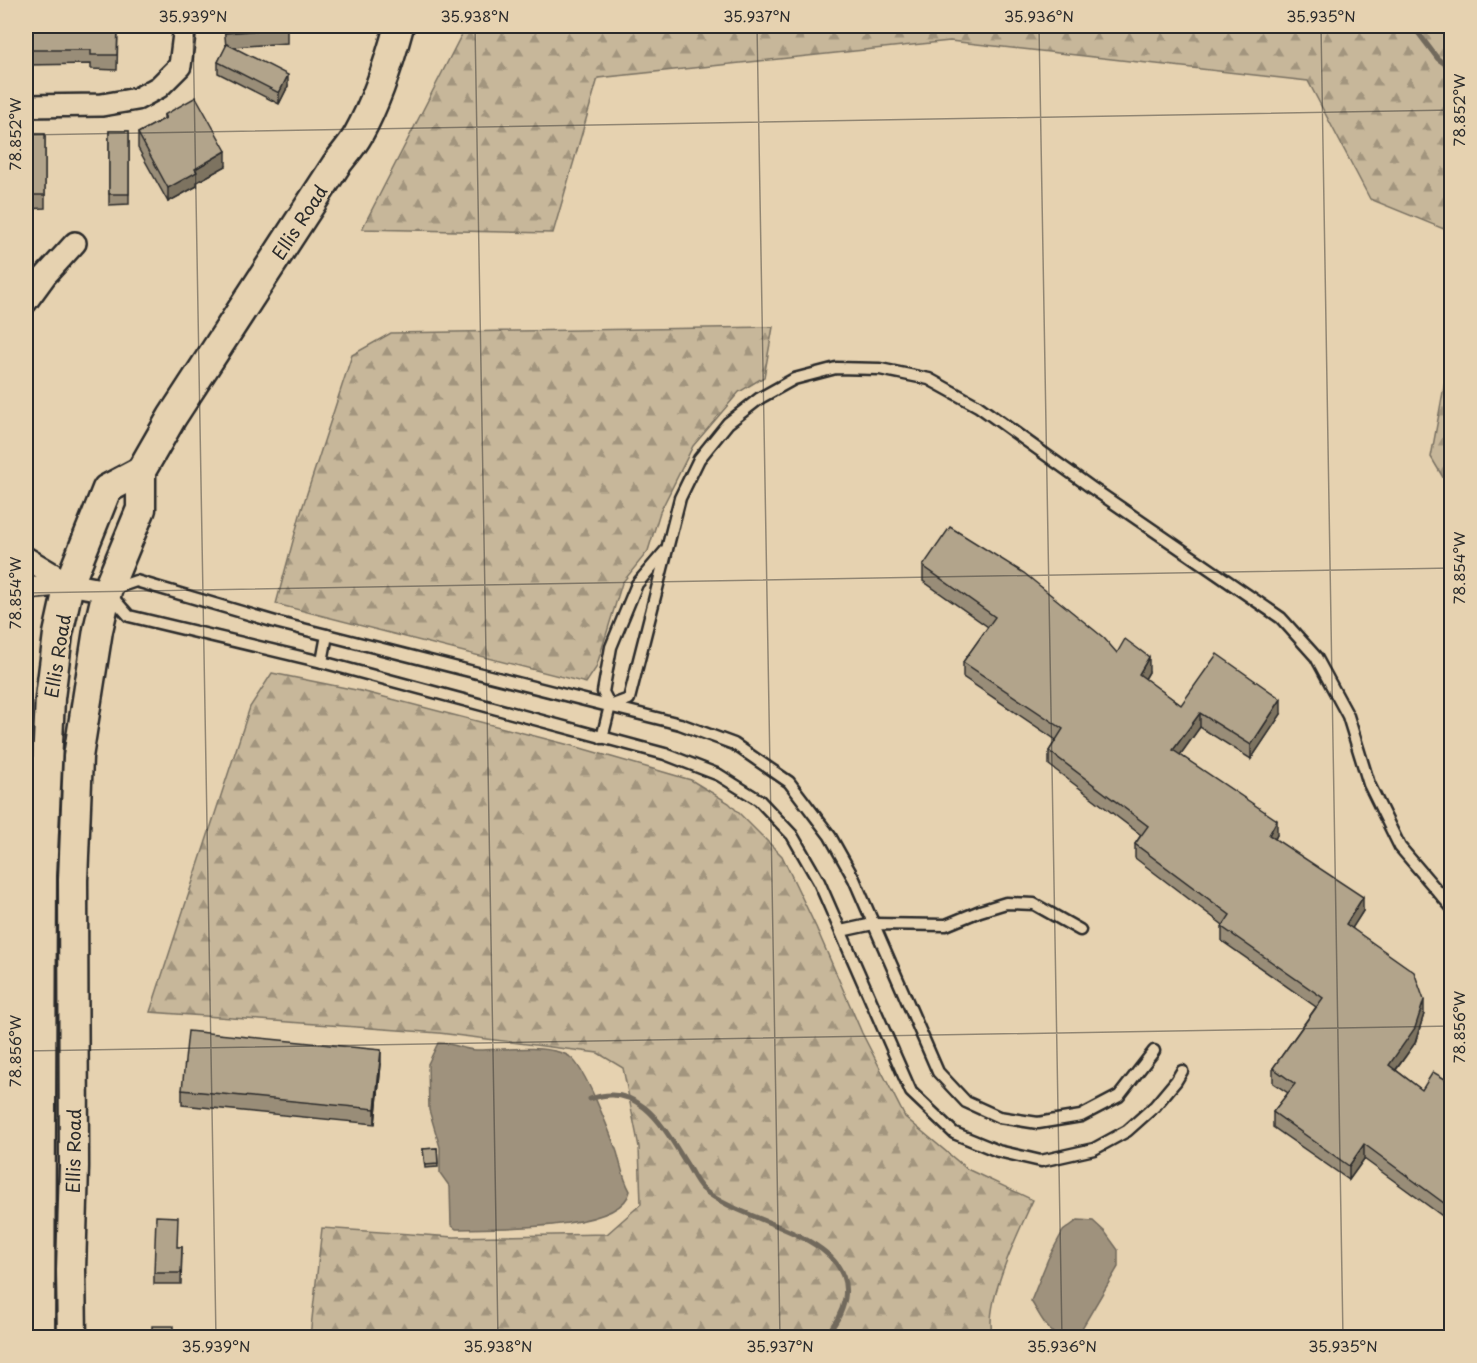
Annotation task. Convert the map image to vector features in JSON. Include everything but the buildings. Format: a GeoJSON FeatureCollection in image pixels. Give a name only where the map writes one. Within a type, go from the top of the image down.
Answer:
{"type":"FeatureCollection","features":[{"type":"Feature","properties":{"kind":"main road","name":"Ellis Road"},"geometry":{"type":"LineString","coordinates":[[72,1338],[73,880],[78,757],[96,639],[107,591],[141,509],[141,471],[172,417],[336,165],[358,136],[383,79],[399,26]]}},
{"type":"Feature","properties":{"kind":"main road","name":"Ellis Road"},"geometry":{"type":"LineString","coordinates":[[40,1338],[33,1166],[50,698],[58,634],[69,584],[107,489],[141,471]]}},
{"type":"Feature","properties":{"kind":"main road"},"geometry":{"type":"LineString","coordinates":[[41,994],[55,1010],[63,1138],[74,1166]]}},
{"type":"Feature","properties":{"kind":"main road"},"geometry":{"type":"LineString","coordinates":[[33,1166],[54,1180],[60,1280],[71,1300]]}},
{"type":"Feature","properties":{"kind":"street"},"geometry":{"type":"LineString","coordinates":[[26,106],[102,105],[137,99],[159,87],[180,66],[185,26]]}},
{"type":"Feature","properties":{"kind":"street"},"geometry":{"type":"LineString","coordinates":[[26,302],[45,276],[75,243]]}},
{"type":"Feature","properties":{"kind":"street"},"geometry":{"type":"LineString","coordinates":[[26,558],[69,584]]}},
{"type":"Feature","properties":{"kind":"street"},"geometry":{"type":"LineString","coordinates":[[26,588],[69,584],[107,591]]}},
{"type":"Feature","properties":{"kind":"lane"},"geometry":{"type":"LineString","coordinates":[[610,706],[629,699],[680,498],[699,459],[728,423],[760,398],[794,379],[836,368],[880,369],[929,379],[978,406],[1092,488],[1281,618],[1316,657],[1348,716],[1369,784],[1400,847],[1452,908]]}},
{"type":"Feature","properties":{"kind":"lane"},"geometry":{"type":"LineString","coordinates":[[602,738],[610,706],[603,692],[611,647],[637,584],[669,547]]}},
{"type":"Feature","properties":{"kind":"lane"},"geometry":{"type":"LineString","coordinates":[[1154,1051],[1119,1096],[1082,1116],[1038,1124],[999,1117],[966,1102],[938,1072],[854,879],[830,836],[789,782],[734,744],[680,724],[279,623],[136,581],[107,591],[129,616],[322,662],[665,754],[719,775],[759,800],[792,835],[819,882],[911,1092],[954,1132],[998,1151],[1041,1161],[1094,1149],[1127,1131],[1155,1106],[1176,1082],[1182,1071]]}},
{"type":"Feature","properties":{"kind":"lane"},"geometry":{"type":"LineString","coordinates":[[322,662],[327,635]]}},
{"type":"Feature","properties":{"kind":"lane"},"geometry":{"type":"LineString","coordinates":[[841,931],[873,924],[946,925],[1006,903],[1034,904],[1080,930]]}},
{"type":"Feature","properties":{"kind":"green space"},"geometry":{"type":"Polygon","coordinates":[[[466,26],[1451,26],[1451,232],[1370,199],[1308,81],[950,41],[598,78],[553,233],[362,229],[466,26]]]}},
{"type":"Feature","properties":{"kind":"green space"},"geometry":{"type":"Polygon","coordinates":[[[773,327],[764,377],[739,392],[693,446],[660,512],[648,551],[622,583],[596,668],[586,683],[276,604],[300,515],[352,355],[391,333],[773,327]]]}},
{"type":"Feature","properties":{"kind":"green space"},"geometry":{"type":"Polygon","coordinates":[[[1451,349],[1452,491],[1431,457],[1451,349]]]}},
{"type":"Feature","properties":{"kind":"green space"},"geometry":{"type":"Polygon","coordinates":[[[272,673],[361,691],[577,747],[691,780],[729,803],[782,856],[862,1033],[905,1117],[967,1169],[1033,1200],[1011,1249],[997,1288],[991,1323],[993,1337],[310,1337],[322,1228],[454,1237],[607,1234],[641,1204],[639,1147],[623,1068],[598,1053],[439,1033],[150,1012],[250,707],[272,673]]]}},
{"type":"Feature","properties":{"kind":"shaded area"},"geometry":{"type":"Polygon","coordinates":[[[438,1043],[473,1050],[543,1049],[569,1056],[590,1086],[617,1152],[630,1191],[622,1204],[604,1214],[581,1221],[553,1225],[456,1229],[451,1225],[450,1187],[440,1173],[440,1147],[429,1110],[428,1064],[438,1043]]]}},
{"type":"Feature","properties":{"kind":"shaded area"},"geometry":{"type":"Polygon","coordinates":[[[1078,1220],[1093,1221],[1105,1232],[1118,1250],[1118,1267],[1078,1335],[1069,1338],[1061,1337],[1049,1329],[1031,1301],[1048,1259],[1063,1231],[1078,1220]]]}},
{"type":"Feature","properties":{"kind":"waterway"},"geometry":{"type":"LineString","coordinates":[[1413,26],[1438,59],[1452,69]]}},
{"type":"Feature","properties":{"kind":"waterway"},"geometry":{"type":"LineString","coordinates":[[590,1099],[608,1095],[624,1096],[637,1102],[660,1124],[703,1189],[720,1201],[792,1232],[814,1244],[832,1259],[843,1276],[845,1298],[837,1320],[823,1338]]}}]}
